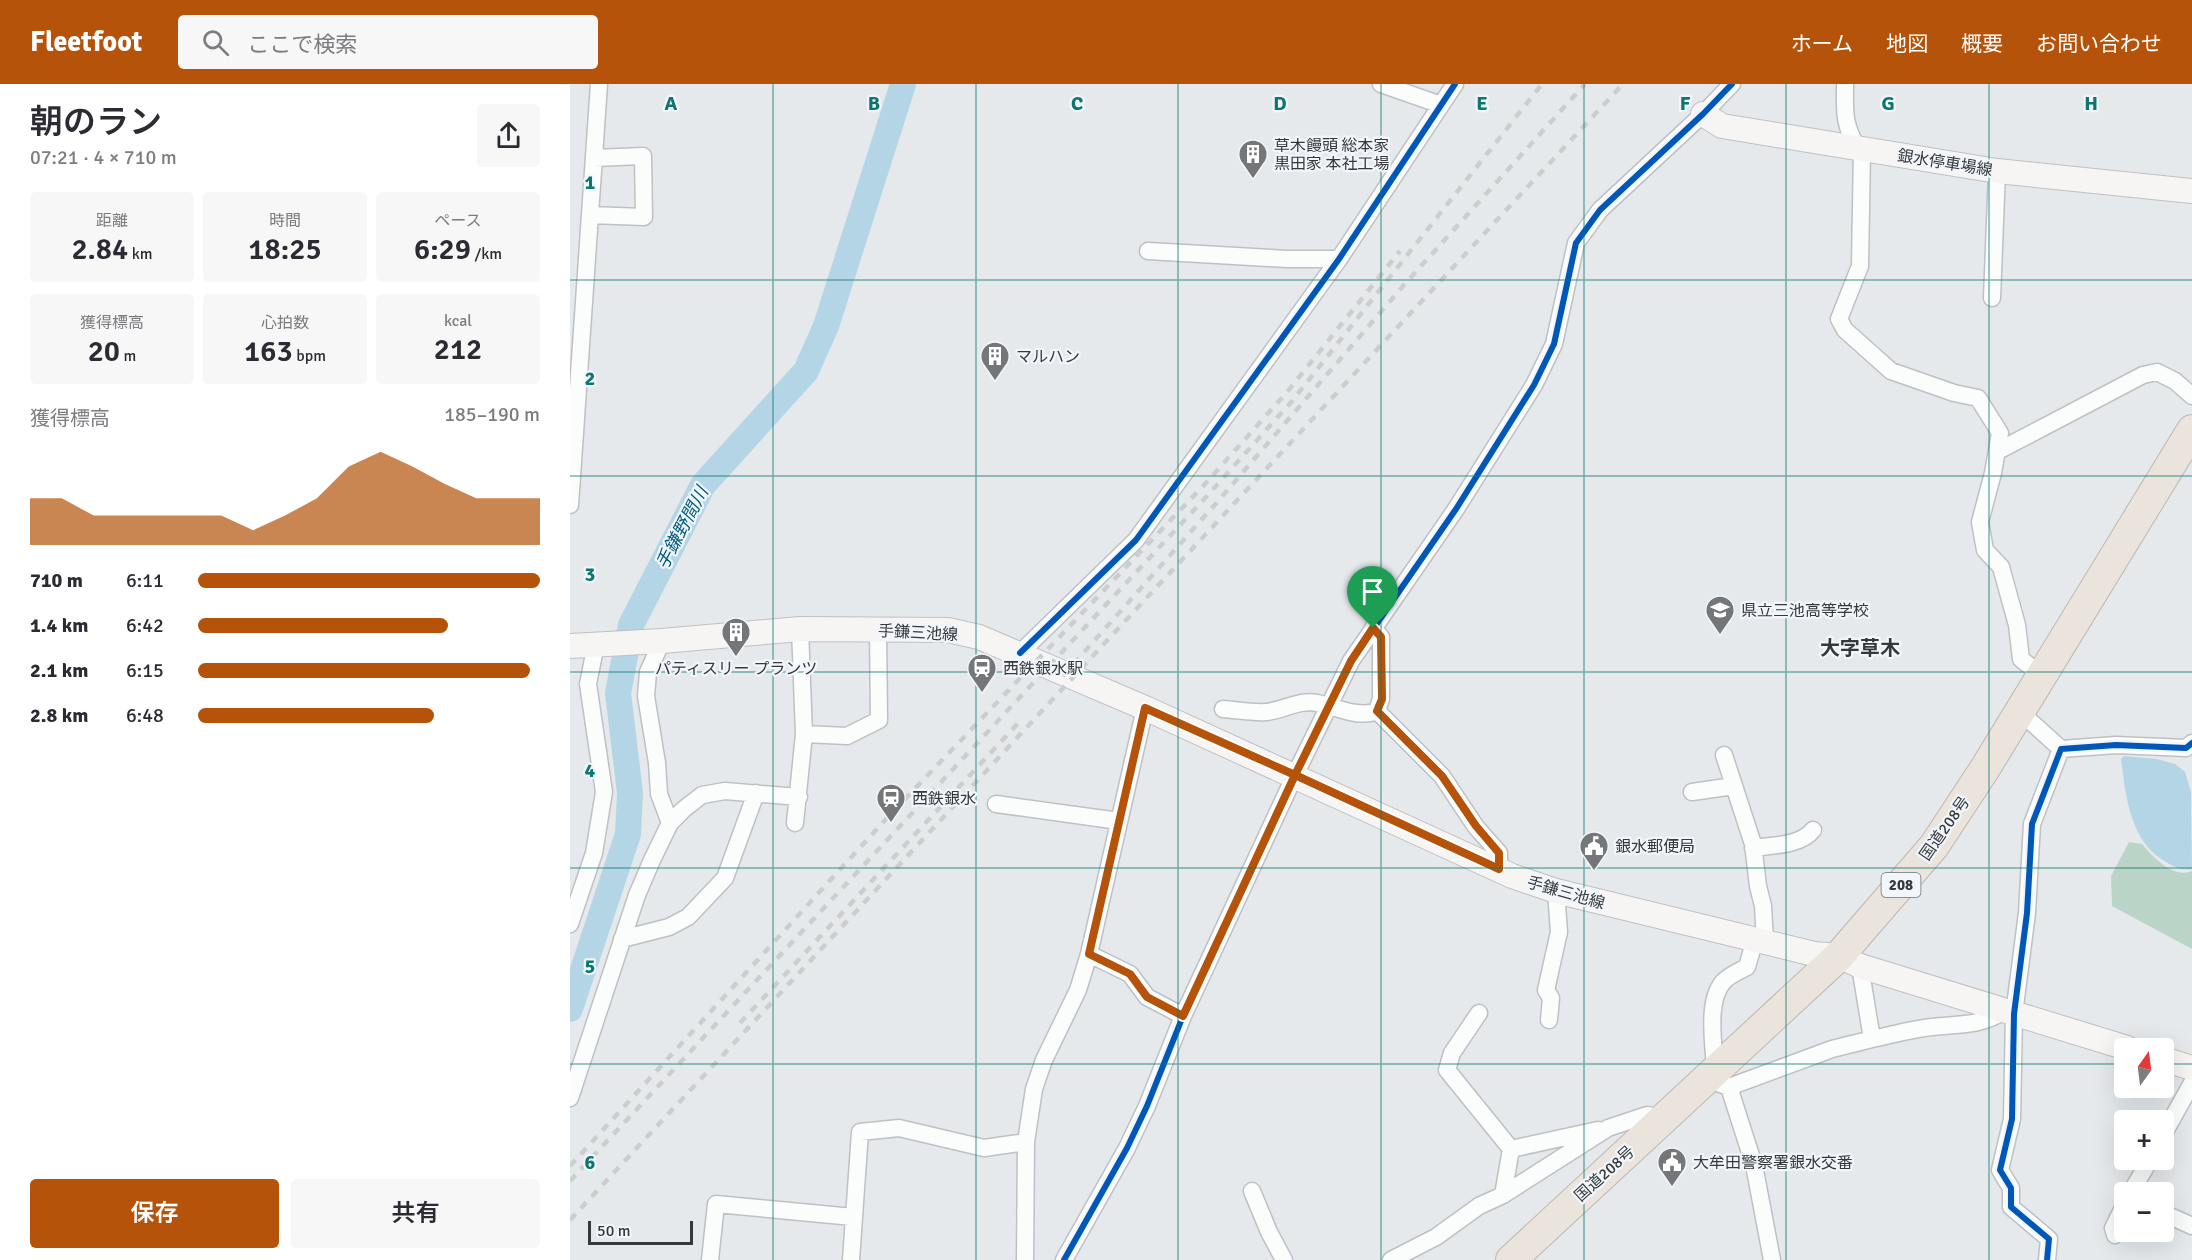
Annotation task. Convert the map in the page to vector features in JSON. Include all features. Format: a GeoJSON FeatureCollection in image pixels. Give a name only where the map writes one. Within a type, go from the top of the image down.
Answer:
{"type":"FeatureCollection","features":[{"type":"Feature","properties":{"kind":"highway","name":"国道208号"},"geometry":{"type":"LineString","coordinates":[[1511,1260],[1665,1119],[1716,1079],[1850,961],[1934,846],[1984,770],[2192,430]]}},
{"type":"Feature","properties":{"kind":"main road","name":"銀水停車場線"},"geometry":{"type":"LineString","coordinates":[[1703,114],[1722,126],[1997,171],[2192,190]]}},
{"type":"Feature","properties":{"kind":"main road","name":"手鎌三池線"},"geometry":{"type":"LineString","coordinates":[[570,646],[800,629],[948,630],[979,637],[1145,708],[1499,869],[1556,891],[1850,961],[2009,1013],[2114,1044]]}},
{"type":"Feature","properties":{"kind":"main road"},"geometry":{"type":"LineString","coordinates":[[2174,1062],[2192,1068]]}},
{"type":"Feature","properties":{"kind":"street"},"geometry":{"type":"LineString","coordinates":[[570,505],[599,84]]}},
{"type":"Feature","properties":{"kind":"street"},"geometry":{"type":"LineString","coordinates":[[1381,84],[1441,105]]}},
{"type":"Feature","properties":{"kind":"street"},"geometry":{"type":"LineString","coordinates":[[1020,653],[1136,540],[1339,259],[1455,84]]}},
{"type":"Feature","properties":{"kind":"street"},"geometry":{"type":"LineString","coordinates":[[1064,1260],[1127,1148],[1147,1106],[1183,1016],[1295,775],[1351,661],[1456,509],[1534,385],[1554,344],[1576,243],[1600,210],[1732,84]]}},
{"type":"Feature","properties":{"kind":"street"},"geometry":{"type":"LineString","coordinates":[[1845,84],[1847,130],[1859,149],[1860,266],[1839,319],[1845,330],[1891,371],[1954,393],[1978,398],[2000,433],[1998,451],[1980,522],[1985,550],[2001,567],[2017,625],[2021,659],[2041,675]]}},
{"type":"Feature","properties":{"kind":"street"},"geometry":{"type":"LineString","coordinates":[[590,215],[644,217],[642,156],[594,158]]}},
{"type":"Feature","properties":{"kind":"street"},"geometry":{"type":"LineString","coordinates":[[1992,298],[1997,171]]}},
{"type":"Feature","properties":{"kind":"street"},"geometry":{"type":"LineString","coordinates":[[1148,251],[1287,259],[1339,259]]}},
{"type":"Feature","properties":{"kind":"street"},"geometry":{"type":"LineString","coordinates":[[1998,451],[2143,375],[2157,372],[2175,381],[2192,396]]}},
{"type":"Feature","properties":{"kind":"street"},"geometry":{"type":"LineString","coordinates":[[1223,710],[1266,712],[1315,702],[1355,712],[1377,711],[1382,699],[1381,637],[1373,628]]}},
{"type":"Feature","properties":{"kind":"street"},"geometry":{"type":"LineString","coordinates":[[795,823],[804,734],[800,629]]}},
{"type":"Feature","properties":{"kind":"street"},"geometry":{"type":"LineString","coordinates":[[804,734],[848,736],[879,720],[878,629]]}},
{"type":"Feature","properties":{"kind":"street"},"geometry":{"type":"LineString","coordinates":[[662,641],[648,672],[646,696],[657,763],[659,794],[670,823]]}},
{"type":"Feature","properties":{"kind":"street"},"geometry":{"type":"LineString","coordinates":[[570,924],[594,853],[604,792],[588,684],[596,644]]}},
{"type":"Feature","properties":{"kind":"street"},"geometry":{"type":"LineString","coordinates":[[1025,1260],[1026,1142],[1034,1089],[1044,1060],[1078,990],[1089,954],[1145,708]]}},
{"type":"Feature","properties":{"kind":"street"},"geometry":{"type":"LineString","coordinates":[[1377,711],[1442,776],[1476,826],[1499,853],[1499,869]]}},
{"type":"Feature","properties":{"kind":"street"},"geometry":{"type":"LineString","coordinates":[[2019,711],[2061,749],[2116,745],[2186,748],[2192,743]]}},
{"type":"Feature","properties":{"kind":"street"},"geometry":{"type":"LineString","coordinates":[[2047,1260],[2049,1239],[2010,1207],[2011,1188],[2000,1170],[2012,1119],[2009,1013],[2027,913],[2032,824],[2061,749]]}},
{"type":"Feature","properties":{"kind":"street"},"geometry":{"type":"LineString","coordinates":[[1724,755],[1753,848],[1763,906],[1760,940],[1747,967],[1724,981],[1716,992],[1712,1007],[1716,1079],[1754,1165],[1772,1260]]}},
{"type":"Feature","properties":{"kind":"street"},"geometry":{"type":"LineString","coordinates":[[1692,792],[1734,786]]}},
{"type":"Feature","properties":{"kind":"street"},"geometry":{"type":"LineString","coordinates":[[570,1098],[644,877],[670,823],[702,795],[725,791],[799,796]]}},
{"type":"Feature","properties":{"kind":"street"},"geometry":{"type":"LineString","coordinates":[[622,939],[669,927],[688,917],[725,878],[756,793]]}},
{"type":"Feature","properties":{"kind":"street"},"geometry":{"type":"LineString","coordinates":[[996,804],[1119,821]]}},
{"type":"Feature","properties":{"kind":"street"},"geometry":{"type":"LineString","coordinates":[[1753,848],[1794,842],[1807,837],[1813,830]]}},
{"type":"Feature","properties":{"kind":"street"},"geometry":{"type":"LineString","coordinates":[[1549,1020],[1551,998],[1546,990],[1559,932],[1556,891]]}},
{"type":"Feature","properties":{"kind":"street"},"geometry":{"type":"LineString","coordinates":[[1089,954],[1130,974],[1147,997],[1183,1016]]}},
{"type":"Feature","properties":{"kind":"street"},"geometry":{"type":"LineString","coordinates":[[1850,961],[1872,1040]]}},
{"type":"Feature","properties":{"kind":"street"},"geometry":{"type":"LineString","coordinates":[[1479,1013],[1452,1053],[1447,1070],[1510,1149],[1503,1195]]}},
{"type":"Feature","properties":{"kind":"street"},"geometry":{"type":"LineString","coordinates":[[1716,1079],[1832,1049],[1931,1027],[1967,1025],[2009,1013]]}},
{"type":"Feature","properties":{"kind":"street"},"geometry":{"type":"LineString","coordinates":[[2174,1115],[2192,1083]]}},
{"type":"Feature","properties":{"kind":"street"},"geometry":{"type":"LineString","coordinates":[[1510,1149],[1608,1128],[1647,1115],[1665,1119]]}},
{"type":"Feature","properties":{"kind":"street"},"geometry":{"type":"LineString","coordinates":[[851,1260],[860,1132],[899,1128],[984,1148],[1026,1142]]}},
{"type":"Feature","properties":{"kind":"street"},"geometry":{"type":"LineString","coordinates":[[1391,1260],[1436,1237],[1479,1206],[1503,1195],[1608,1128]]}},
{"type":"Feature","properties":{"kind":"street"},"geometry":{"type":"LineString","coordinates":[[1252,1191],[1269,1232],[1284,1260]]}},
{"type":"Feature","properties":{"kind":"street"},"geometry":{"type":"LineString","coordinates":[[710,1260],[716,1204],[853,1217]]}},
{"type":"Feature","properties":{"kind":"street"},"geometry":{"type":"LineString","coordinates":[[2174,1218],[2192,1227]]}},
{"type":"Feature","properties":{"kind":"green space"},"geometry":{"type":"Polygon","coordinates":[[[2129,842],[2142,844],[2171,869],[2185,873],[2192,871],[2192,949],[2112,906],[2111,876],[2129,842]]]}},
{"type":"Feature","properties":{"kind":"water"},"geometry":{"type":"Polygon","coordinates":[[[2124,756],[2157,759],[2175,764],[2185,772],[2191,792],[2192,869],[2182,869],[2169,864],[2144,843],[2137,831],[2128,803],[2121,759],[2124,756]]]}},
{"type":"Feature","properties":{"kind":"waterway","name":"手鎌野間川"},"geometry":{"type":"LineString","coordinates":[[570,1009],[628,834],[630,793],[618,693],[631,625],[703,485],[806,371],[826,326],[903,84]]}},
{"type":"Feature","properties":{"kind":"railway"},"geometry":{"type":"LineString","coordinates":[[570,1181],[1207,496],[1293,400],[1542,84]]}},
{"type":"Feature","properties":{"kind":"railway"},"geometry":{"type":"LineString","coordinates":[[1063,676],[1219,500],[1404,285],[1585,84]]}},
{"type":"Feature","properties":{"kind":"railway"},"geometry":{"type":"LineString","coordinates":[[570,1220],[1623,84]]}},
{"type":"Feature","properties":{"kind":"railway"},"geometry":{"type":"LineString","coordinates":[[570,1166],[886,819],[1205,484],[1288,391],[1400,251]]}},
{"type":"Feature","properties":{"kind":"railway"},"geometry":{"type":"LineString","coordinates":[[740,1023],[1022,719]]}},
{"type":"Feature","properties":{"kind":"cycle path"},"geometry":{"type":"LineString","coordinates":[[1020,653],[1136,540],[1339,259],[1455,84]]}},
{"type":"Feature","properties":{"kind":"cycle path"},"geometry":{"type":"LineString","coordinates":[[1064,1260],[1127,1148],[1147,1106],[1183,1016],[1295,775],[1351,661],[1456,509],[1534,385],[1554,344],[1576,243],[1600,210],[1732,84]]}},
{"type":"Feature","properties":{"kind":"cycle path"},"geometry":{"type":"LineString","coordinates":[[2047,1260],[2049,1239],[2011,1207],[2011,1188],[2000,1170],[2012,1119],[2014,1014],[2027,913],[2032,824],[2061,749],[2116,745],[2186,748],[2192,743]]}},
{"type":"Feature","properties":{"kind":"place","name":"草木饅頭 総本家 黒田家 本社工場"},"geometry":{"type":"Point","coordinates":[1253,180]}},
{"type":"Feature","properties":{"kind":"place","name":"マルハン"},"geometry":{"type":"Point","coordinates":[995,382]}},
{"type":"Feature","properties":{"kind":"place","name":"県立三池高等学校"},"geometry":{"type":"Point","coordinates":[1720,636]}},
{"type":"Feature","properties":{"kind":"place","name":"パティスリー プランツ"},"geometry":{"type":"Point","coordinates":[736,658]}},
{"type":"Feature","properties":{"kind":"place","name":"西鉄銀水駅"},"geometry":{"type":"Point","coordinates":[982,694]}},
{"type":"Feature","properties":{"kind":"place","name":"西鉄銀水"},"geometry":{"type":"Point","coordinates":[891,824]}},
{"type":"Feature","properties":{"kind":"place","name":"銀水郵便局"},"geometry":{"type":"Point","coordinates":[1594,872]}},
{"type":"Feature","properties":{"kind":"place","name":"大牟田警察署銀水交番"},"geometry":{"type":"Point","coordinates":[1672,1188]}},
{"type":"Feature","properties":{"kind":"district","name":"大字草木"},"geometry":{"type":"Point","coordinates":[1860,648]}},
{"type":"Feature","properties":{"kind":"route"},"geometry":{"type":"LineString","coordinates":[[1373,628],[1351,661],[1295,775],[1145,708],[1089,954],[1130,974],[1147,997],[1183,1016],[1295,775],[1499,869],[1499,853],[1476,826],[1442,776],[1377,711],[1382,699],[1381,637],[1373,628]]}}]}
